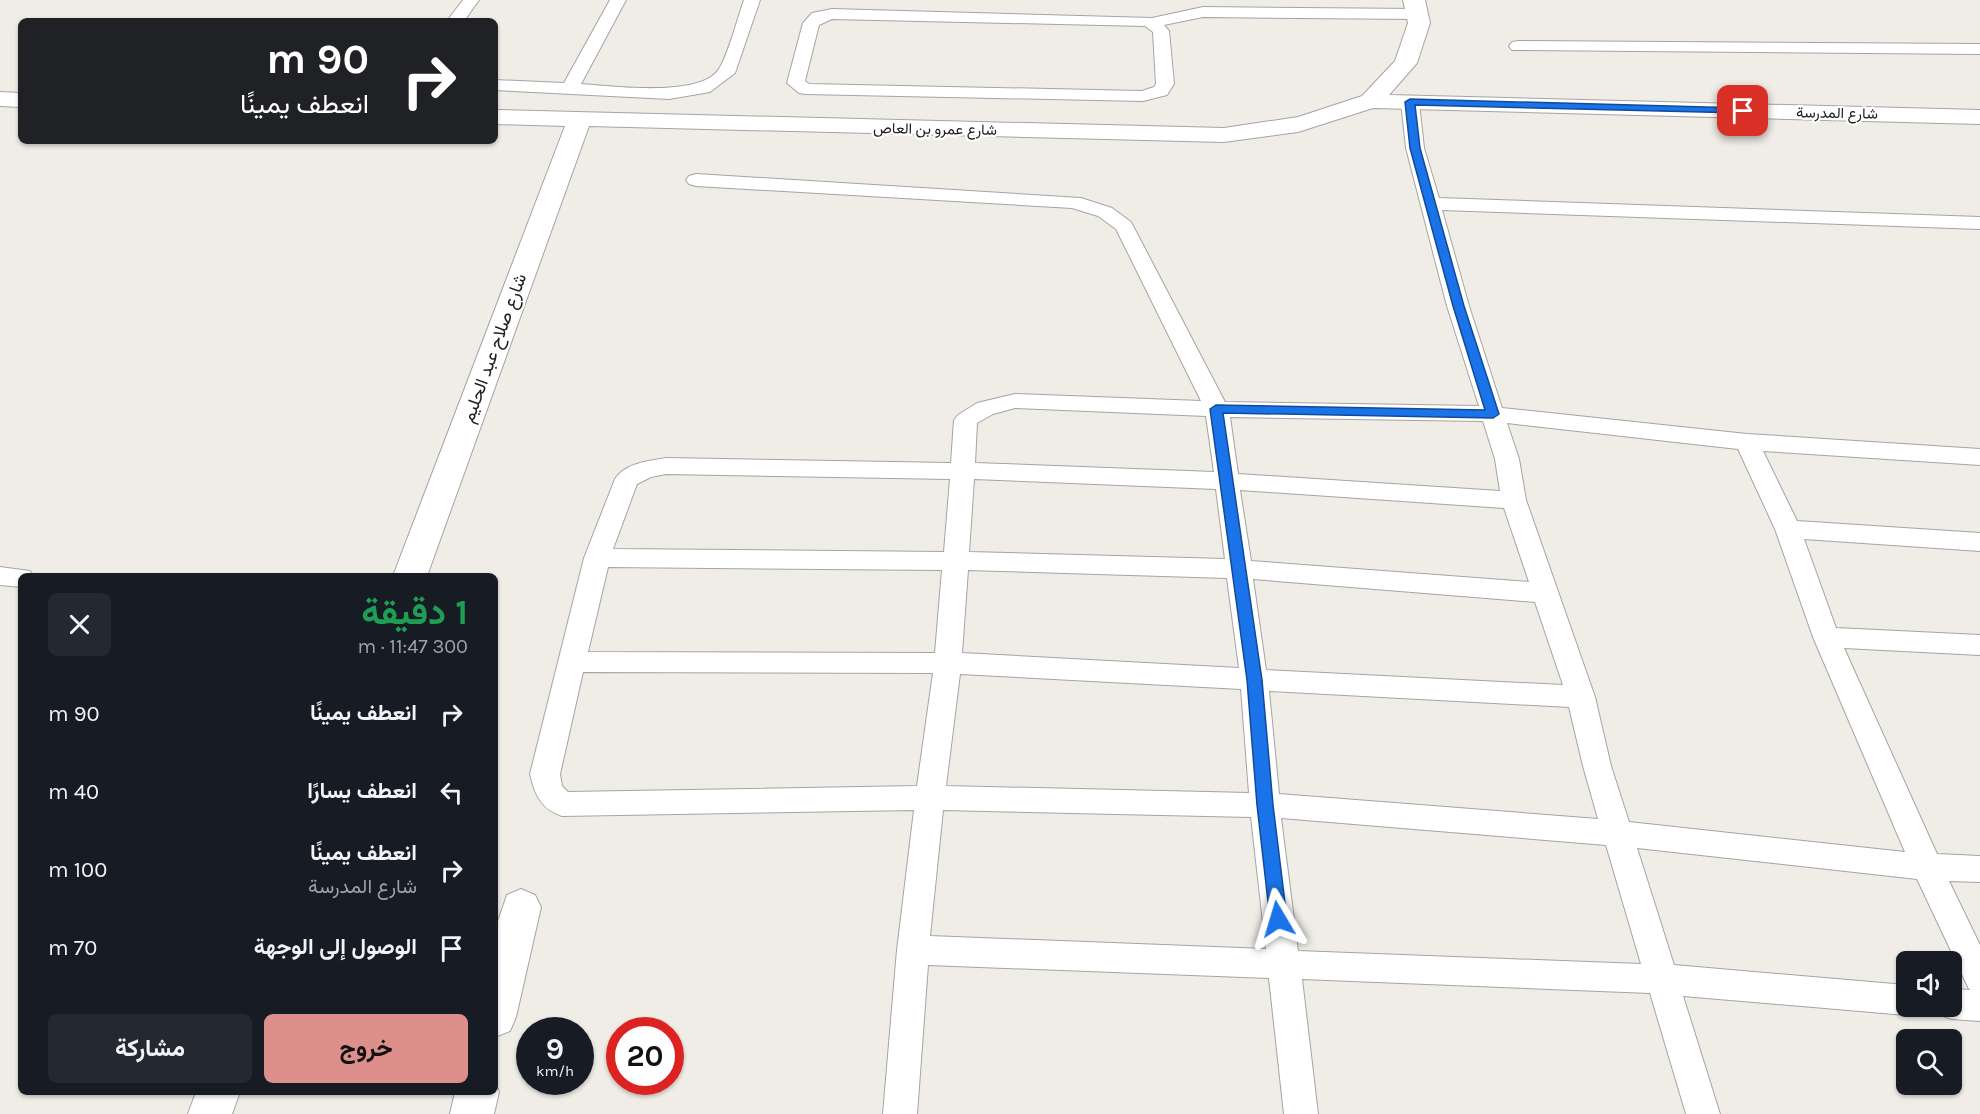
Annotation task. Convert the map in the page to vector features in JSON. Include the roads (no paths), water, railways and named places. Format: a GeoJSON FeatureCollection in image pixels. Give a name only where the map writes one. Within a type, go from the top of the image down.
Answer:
{"type":"FeatureCollection","features":[{"type":"Feature","properties":{"kind":"street"},"geometry":{"type":"LineString","coordinates":[[1370,101],[1406,63],[1419,23],[1416,7]]}},
{"type":"Feature","properties":{"kind":"street"},"geometry":{"type":"LineString","coordinates":[[0,99],[18,100]]}},
{"type":"Feature","properties":{"kind":"street","name":"شارع المدرسة"},"geometry":{"type":"LineString","coordinates":[[1370,101],[1980,117]]}},
{"type":"Feature","properties":{"kind":"street","name":"شارع عمرو بن العاص"},"geometry":{"type":"LineString","coordinates":[[498,117],[579,121],[1224,135],[1289,127],[1329,118],[1370,101]]}},
{"type":"Feature","properties":{"kind":"street","name":"شارع صلاح عبد الحليم"},"geometry":{"type":"LineString","coordinates":[[411,573],[579,121]]}},
{"type":"Feature","properties":{"kind":"street"},"geometry":{"type":"LineString","coordinates":[[498,1004],[521,907]]}},
{"type":"Feature","properties":{"kind":"street"},"geometry":{"type":"LineString","coordinates":[[210,1114],[217,1095]]}},
{"type":"Feature","properties":{"kind":"street"},"geometry":{"type":"LineString","coordinates":[[472,1114],[476,1095]]}},
{"type":"Feature","properties":{"kind":"lane"},"geometry":{"type":"LineString","coordinates":[[457,18],[471,0]]}},
{"type":"Feature","properties":{"kind":"lane"},"geometry":{"type":"LineString","coordinates":[[570,89],[618,0]]}},
{"type":"Feature","properties":{"kind":"lane"},"geometry":{"type":"LineString","coordinates":[[498,85],[669,94],[693,91],[714,84],[726,73],[753,0]]}},
{"type":"Feature","properties":{"kind":"lane"},"geometry":{"type":"LineString","coordinates":[[1153,23],[1161,31],[1165,84],[1161,91],[1149,96],[812,90],[799,87],[796,83],[811,23],[825,15],[1135,20],[1153,23],[1176,16],[1203,12],[1416,7]]}},
{"type":"Feature","properties":{"kind":"lane"},"geometry":{"type":"LineString","coordinates":[[1518,46],[1980,49]]}},
{"type":"Feature","properties":{"kind":"lane"},"geometry":{"type":"LineString","coordinates":[[1410,102],[1415,148],[1458,306],[1507,459],[1514,500],[1581,697],[1616,833],[1703,1114]]}},
{"type":"Feature","properties":{"kind":"lane"},"geometry":{"type":"LineString","coordinates":[[696,180],[1074,202],[1105,212],[1124,226],[1216,409],[1254,680],[1265,805],[1301,1114]]}},
{"type":"Feature","properties":{"kind":"lane"},"geometry":{"type":"LineString","coordinates":[[1430,204],[1980,223]]}},
{"type":"Feature","properties":{"kind":"lane"},"geometry":{"type":"LineString","coordinates":[[900,1114],[913,950],[948,663],[966,420],[986,408],[1015,401],[1216,409],[1493,414],[1747,442],[1980,457]]}},
{"type":"Feature","properties":{"kind":"lane"},"geometry":{"type":"LineString","coordinates":[[1747,442],[1788,529],[1826,637],[1927,867],[1980,979]]}},
{"type":"Feature","properties":{"kind":"lane"},"geometry":{"type":"LineString","coordinates":[[1514,500],[1225,481],[963,471],[666,466],[645,470],[627,479],[597,558],[545,774],[549,792],[562,804],[930,798],[1265,805],[1616,833],[1927,867],[1980,869]]}},
{"type":"Feature","properties":{"kind":"lane"},"geometry":{"type":"LineString","coordinates":[[1788,529],[1980,542]]}},
{"type":"Feature","properties":{"kind":"lane"},"geometry":{"type":"LineString","coordinates":[[597,558],[955,561],[1238,569],[1545,593]]}},
{"type":"Feature","properties":{"kind":"lane"},"geometry":{"type":"LineString","coordinates":[[0,576],[18,578]]}},
{"type":"Feature","properties":{"kind":"lane"},"geometry":{"type":"LineString","coordinates":[[1826,637],[1980,645]]}},
{"type":"Feature","properties":{"kind":"lane"},"geometry":{"type":"LineString","coordinates":[[571,662],[948,663],[1581,697]]}},
{"type":"Feature","properties":{"kind":"lane"},"geometry":{"type":"LineString","coordinates":[[913,950],[1661,979],[1896,999]]}},
{"type":"Feature","properties":{"kind":"lane"},"geometry":{"type":"LineString","coordinates":[[1962,1005],[1980,1006]]}}]}
